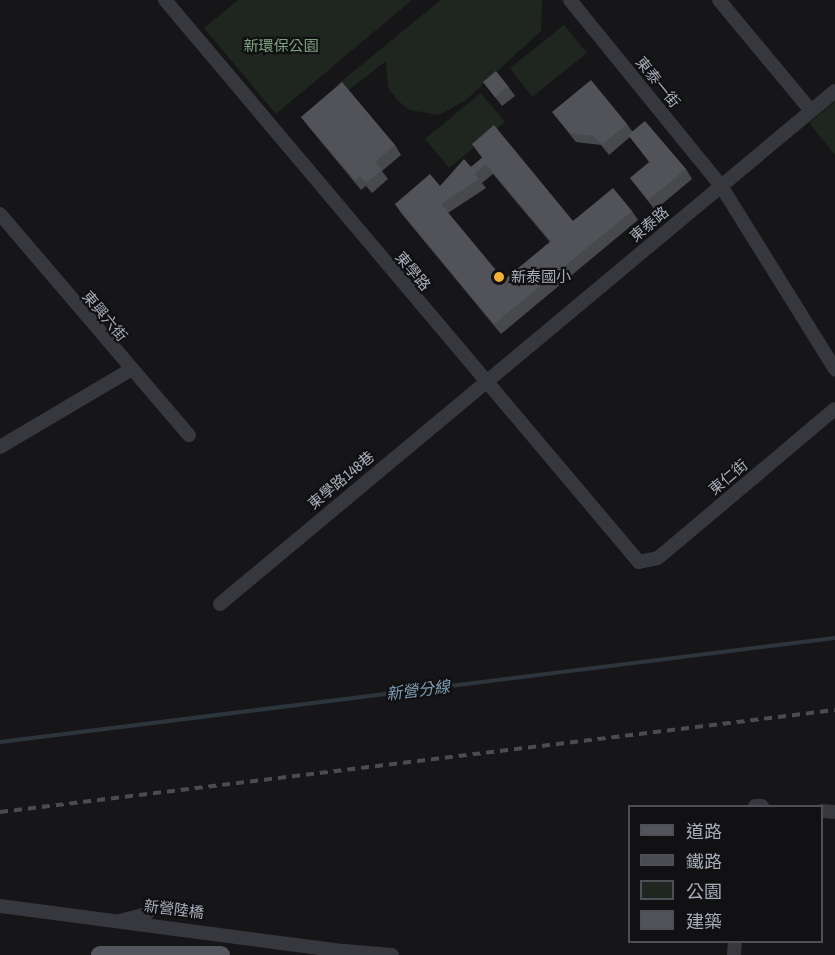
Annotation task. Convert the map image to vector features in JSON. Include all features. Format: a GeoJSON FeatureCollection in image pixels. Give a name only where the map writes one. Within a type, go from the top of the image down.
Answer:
{"type":"FeatureCollection","features":[{"type":"Feature","properties":{"kind":"main road"},"geometry":{"type":"LineString","coordinates":[[100,955],[221,955]]}},
{"type":"Feature","properties":{"kind":"street","name":"東學路"},"geometry":{"type":"LineString","coordinates":[[165,0],[639,562]]}},
{"type":"Feature","properties":{"kind":"street","name":"東泰一街"},"geometry":{"type":"LineString","coordinates":[[570,0],[721,186],[835,369]]}},
{"type":"Feature","properties":{"kind":"street"},"geometry":{"type":"LineString","coordinates":[[719,0],[811,111]]}},
{"type":"Feature","properties":{"kind":"street","name":"東泰路"},"geometry":{"type":"LineString","coordinates":[[486,383],[835,91]]}},
{"type":"Feature","properties":{"kind":"street","name":"東興六街"},"geometry":{"type":"LineString","coordinates":[[0,214],[130,370],[189,435]]}},
{"type":"Feature","properties":{"kind":"street"},"geometry":{"type":"LineString","coordinates":[[0,447],[130,370]]}},
{"type":"Feature","properties":{"kind":"street","name":"東學路148巷"},"geometry":{"type":"LineString","coordinates":[[220,604],[486,383]]}},
{"type":"Feature","properties":{"kind":"street","name":"東仁街"},"geometry":{"type":"LineString","coordinates":[[639,562],[658,558],[835,409]]}},
{"type":"Feature","properties":{"kind":"street","name":"新營陸橋"},"geometry":{"type":"LineString","coordinates":[[0,906],[344,951],[392,955]]}},
{"type":"Feature","properties":{"kind":"street"},"geometry":{"type":"LineString","coordinates":[[118,921],[147,914]]}},
{"type":"Feature","properties":{"kind":"green space","name":"新環保公園"},"geometry":{"type":"Polygon","coordinates":[[[238,0],[412,0],[276,114],[204,28],[238,0]]]}},
{"type":"Feature","properties":{"kind":"green space"},"geometry":{"type":"Polygon","coordinates":[[[441,0],[542,0],[541,31],[466,100],[439,115],[409,110],[397,100],[388,87],[386,61],[345,93],[338,84],[441,0]]]}},
{"type":"Feature","properties":{"kind":"green space"},"geometry":{"type":"Polygon","coordinates":[[[564,25],[587,53],[532,97],[510,68],[564,25]]]}},
{"type":"Feature","properties":{"kind":"green space"},"geometry":{"type":"Polygon","coordinates":[[[481,93],[505,122],[449,168],[425,139],[481,93]]]}},
{"type":"Feature","properties":{"kind":"green space"},"geometry":{"type":"Polygon","coordinates":[[[835,101],[835,155],[809,123],[835,101]]]}},
{"type":"Feature","properties":{"kind":"building"},"geometry":{"type":"Polygon","coordinates":[[[496,71],[508,86],[495,97],[483,82],[496,71]]]}},
{"type":"Feature","properties":{"kind":"building"},"geometry":{"type":"Polygon","coordinates":[[[591,80],[627,124],[602,145],[594,136],[570,133],[552,112],[591,80]]]}},
{"type":"Feature","properties":{"kind":"building"},"geometry":{"type":"Polygon","coordinates":[[[342,82],[395,145],[375,162],[382,170],[366,183],[360,176],[355,180],[301,117],[342,82]]]}},
{"type":"Feature","properties":{"kind":"building"},"geometry":{"type":"Polygon","coordinates":[[[645,121],[686,169],[648,200],[630,178],[650,162],[628,135],[645,121]]]}},
{"type":"Feature","properties":{"kind":"building"},"geometry":{"type":"Polygon","coordinates":[[[494,125],[573,221],[613,188],[632,211],[494,324],[395,204],[430,174],[440,186],[464,159],[471,167],[483,157],[472,144],[494,125]],[[486,164],[475,174],[479,179],[441,204],[504,280],[551,241],[486,164]]]}},
{"type":"Feature","properties":{"kind":"waterway","name":"新營分線"},"geometry":{"type":"LineString","coordinates":[[0,742],[835,638]]}},
{"type":"Feature","properties":{"kind":"railway"},"geometry":{"type":"LineString","coordinates":[[0,812],[835,710]]}},
{"type":"Feature","properties":{"kind":"place","name":"新泰國小"},"geometry":{"type":"Point","coordinates":[499,277]}}]}
